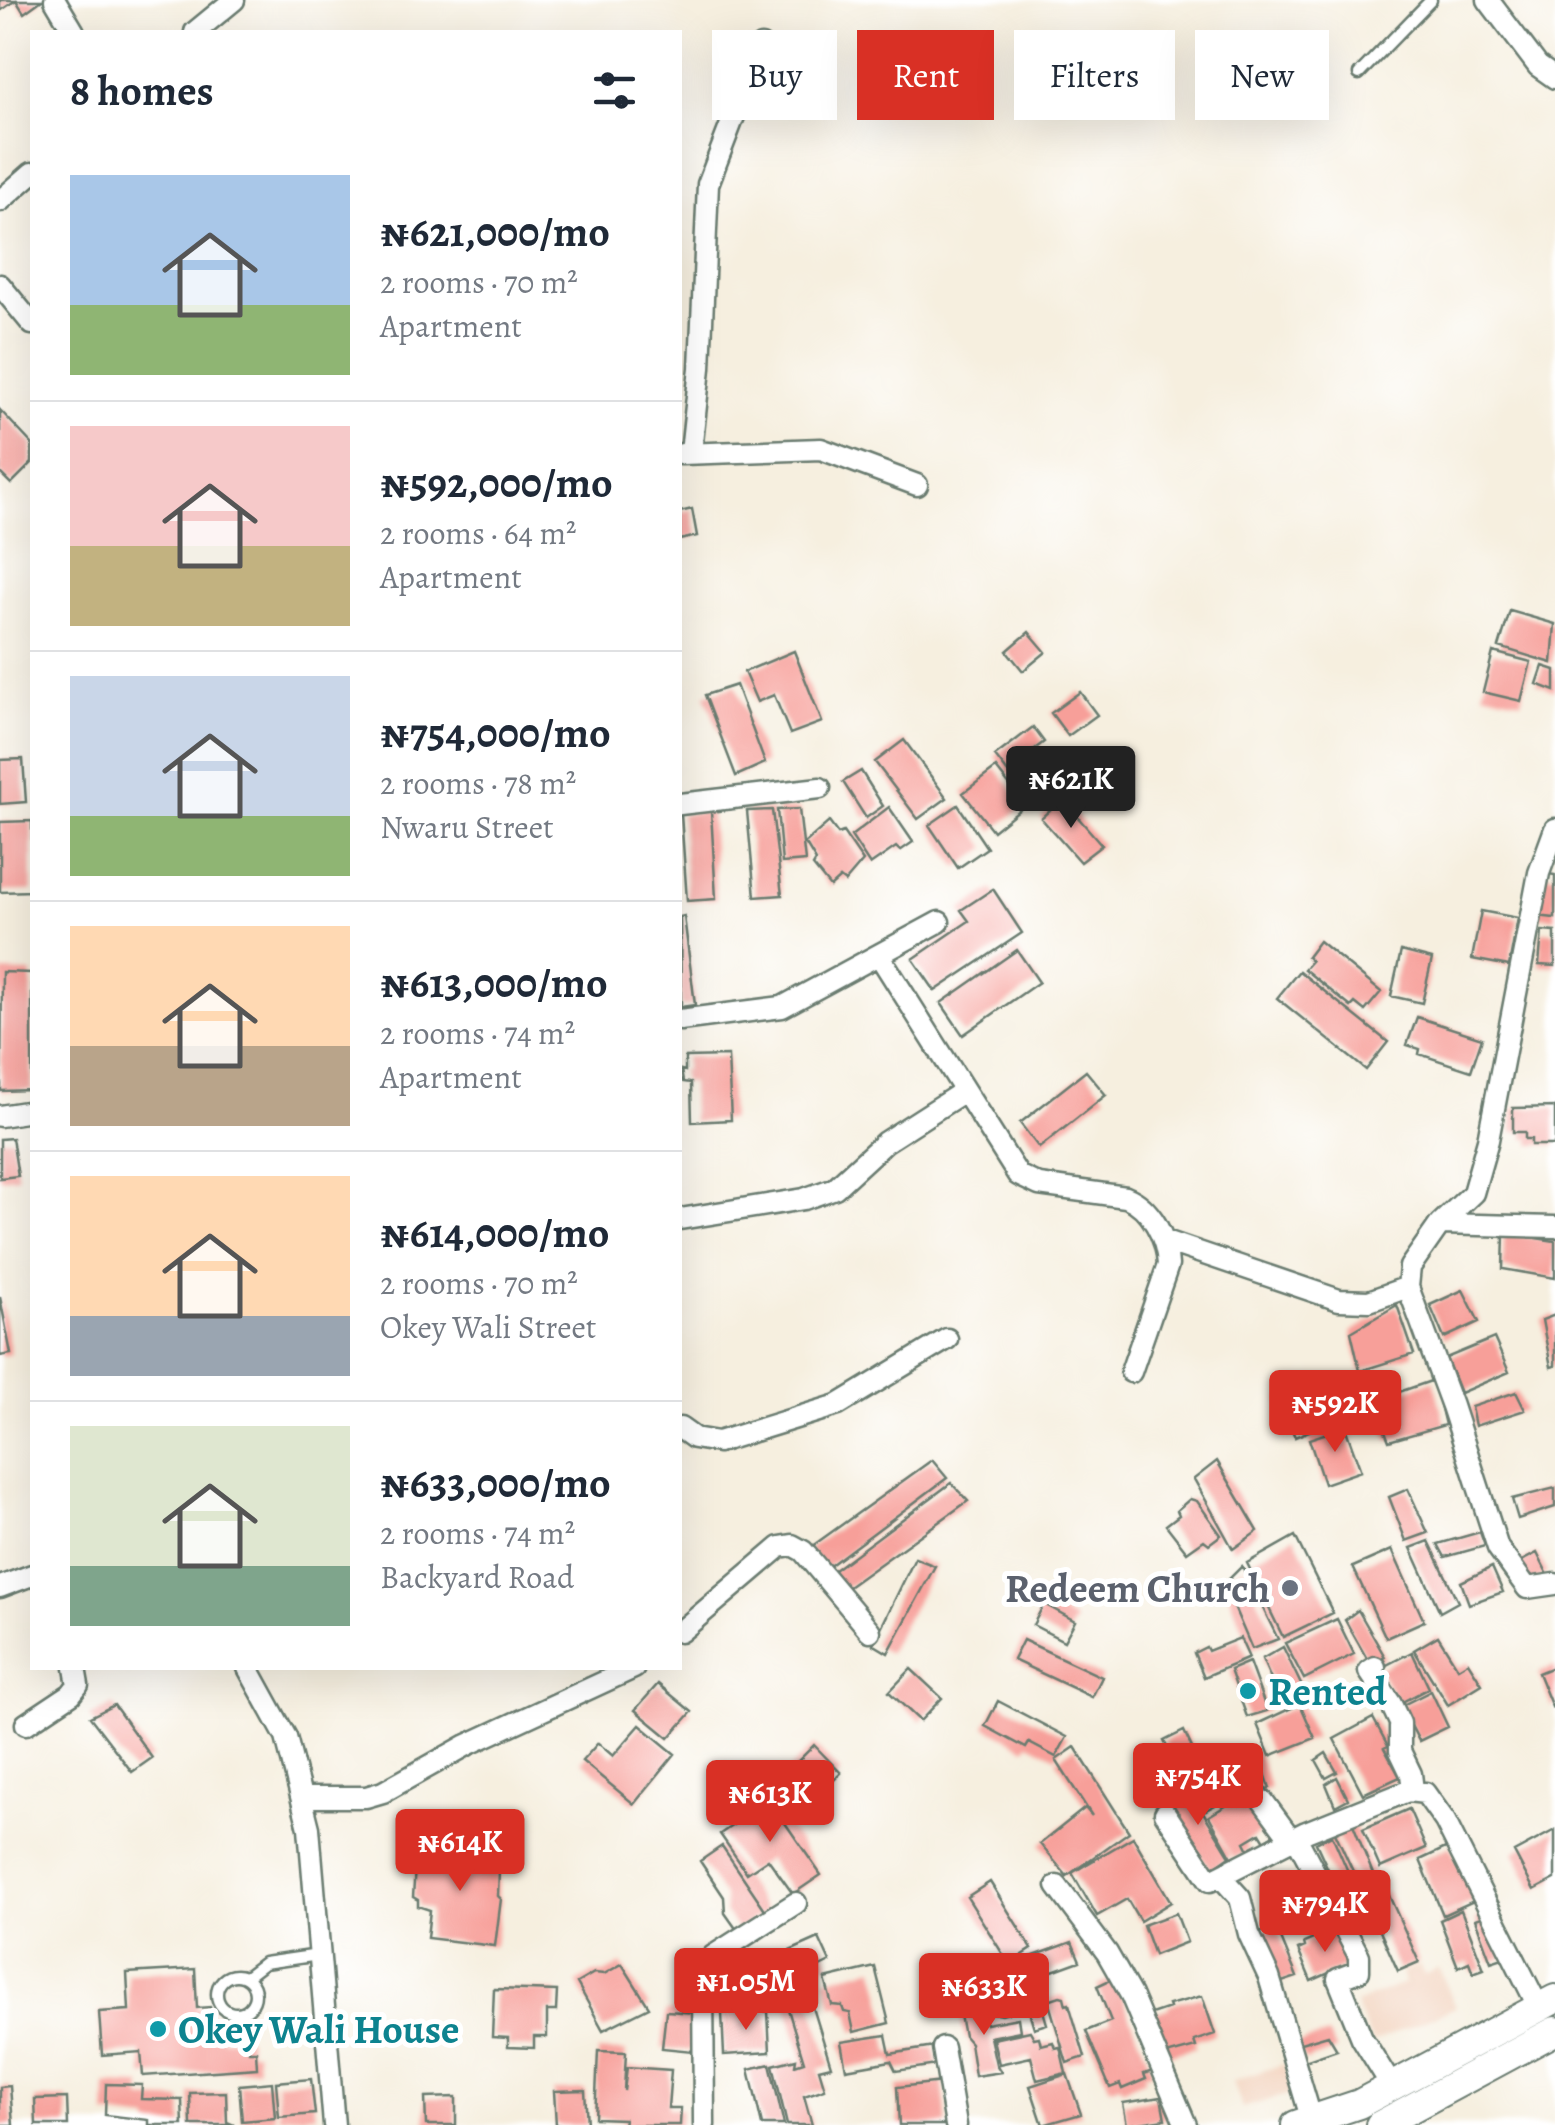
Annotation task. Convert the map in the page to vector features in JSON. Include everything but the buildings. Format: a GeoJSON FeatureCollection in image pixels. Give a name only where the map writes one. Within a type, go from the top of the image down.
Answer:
{"type":"FeatureCollection","features":[{"type":"Feature","properties":{"kind":"main road"},"geometry":{"type":"LineString","coordinates":[[1304,2123],[1393,2088],[1547,2003]]}},
{"type":"Feature","properties":{"kind":"main road"},"geometry":{"type":"LineString","coordinates":[[1380,2125],[1555,2032]]}},
{"type":"Feature","properties":{"kind":"street"},"geometry":{"type":"LineString","coordinates":[[55,0],[73,30]]}},
{"type":"Feature","properties":{"kind":"street"},"geometry":{"type":"LineString","coordinates":[[197,30],[234,0]]}},
{"type":"Feature","properties":{"kind":"street"},"geometry":{"type":"LineString","coordinates":[[1488,0],[1538,66],[1555,78]]}},
{"type":"Feature","properties":{"kind":"street"},"geometry":{"type":"LineString","coordinates":[[733,120],[708,184],[700,368],[685,453],[821,449],[917,486]]}},
{"type":"Feature","properties":{"kind":"street"},"geometry":{"type":"LineString","coordinates":[[0,202],[30,175]]}},
{"type":"Feature","properties":{"kind":"street"},"geometry":{"type":"LineString","coordinates":[[0,285],[30,322]]}},
{"type":"Feature","properties":{"kind":"street"},"geometry":{"type":"LineString","coordinates":[[682,804],[820,788]]}},
{"type":"Feature","properties":{"kind":"street"},"geometry":{"type":"LineString","coordinates":[[1555,829],[1539,872],[1488,1140],[1474,1193],[1440,1224],[1410,1268],[1408,1288],[1498,1548],[1527,1588],[1555,1584]]}},
{"type":"Feature","properties":{"kind":"street"},"geometry":{"type":"LineString","coordinates":[[682,1020],[782,1007],[939,922]]}},
{"type":"Feature","properties":{"kind":"street"},"geometry":{"type":"LineString","coordinates":[[879,955],[1018,1176],[1039,1185],[1126,1197],[1137,1202],[1163,1240],[1168,1264],[1132,1372]]}},
{"type":"Feature","properties":{"kind":"street"},"geometry":{"type":"LineString","coordinates":[[682,1220],[804,1199],[834,1188],[885,1142],[963,1092]]}},
{"type":"Feature","properties":{"kind":"street"},"geometry":{"type":"LineString","coordinates":[[0,1116],[30,1111]]}},
{"type":"Feature","properties":{"kind":"street"},"geometry":{"type":"LineString","coordinates":[[1440,1224],[1555,1227]]}},
{"type":"Feature","properties":{"kind":"street"},"geometry":{"type":"LineString","coordinates":[[1163,1240],[1354,1303],[1408,1288]]}},
{"type":"Feature","properties":{"kind":"street"},"geometry":{"type":"LineString","coordinates":[[682,1429],[694,1438],[718,1442],[838,1404],[947,1339]]}},
{"type":"Feature","properties":{"kind":"street"},"geometry":{"type":"LineString","coordinates":[[682,1630],[780,1547],[792,1546],[804,1551],[870,1631]]}},
{"type":"Feature","properties":{"kind":"street"},"geometry":{"type":"LineString","coordinates":[[0,1588],[30,1580]]}},
{"type":"Feature","properties":{"kind":"street"},"geometry":{"type":"LineString","coordinates":[[1374,1667],[1369,1672],[1400,1722],[1400,1751],[1411,1774],[1413,1790]]}},
{"type":"Feature","properties":{"kind":"street"},"geometry":{"type":"LineString","coordinates":[[26,1724],[70,1694],[78,1685],[74,1670]]}},
{"type":"Feature","properties":{"kind":"street"},"geometry":{"type":"LineString","coordinates":[[249,1670],[286,1738],[309,1828],[334,2125]]}},
{"type":"Feature","properties":{"kind":"street"},"geometry":{"type":"LineString","coordinates":[[302,1798],[366,1797],[384,1792],[467,1745],[630,1670]]}},
{"type":"Feature","properties":{"kind":"street"},"geometry":{"type":"LineString","coordinates":[[1165,1813],[1210,1881],[1294,1838],[1413,1790],[1425,1793],[1445,1821],[1547,2003]]}},
{"type":"Feature","properties":{"kind":"street"},"geometry":{"type":"LineString","coordinates":[[1263,1801],[1294,1838],[1359,1956],[1359,1970],[1338,1979],[1362,2038],[1393,2088]]}},
{"type":"Feature","properties":{"kind":"street"},"geometry":{"type":"LineString","coordinates":[[1221,1876],[1240,1898],[1249,1934],[1269,1977],[1304,2123]]}},
{"type":"Feature","properties":{"kind":"street"},"geometry":{"type":"LineString","coordinates":[[1057,1886],[1107,1953],[1131,1995],[1186,2125]]}},
{"type":"Feature","properties":{"kind":"street"},"geometry":{"type":"LineString","coordinates":[[704,2125],[703,1975],[713,1956],[796,1903]]}},
{"type":"Feature","properties":{"kind":"street"},"geometry":{"type":"LineString","coordinates":[[943,2048],[956,2125]]}},
{"type":"Feature","properties":{"kind":"lane"},"geometry":{"type":"LineString","coordinates":[[1358,74],[1431,0]]}},
{"type":"Feature","properties":{"kind":"lane"},"geometry":{"type":"LineString","coordinates":[[246,1976],[264,1963],[320,1954]]}},
{"type":"Feature","properties":{"kind":"shaded area"},"geometry":{"type":"Polygon","coordinates":[[[1419,1965],[1424,1975],[1439,1968],[1456,2007],[1372,2043],[1355,2004],[1404,1983],[1401,1973],[1419,1965]]]}},
{"type":"Feature","properties":{"kind":"shaded area"},"geometry":{"type":"Polygon","coordinates":[[[1284,2064],[1293,2093],[1242,2108],[1233,2081],[1284,2064]]]}},
{"type":"Feature","properties":{"kind":"place","name":"Redeem Church"},"geometry":{"type":"Point","coordinates":[1290,1588]}},
{"type":"Feature","properties":{"kind":"place","name":"Rented"},"geometry":{"type":"Point","coordinates":[1248,1691]}},
{"type":"Feature","properties":{"kind":"place","name":"Okey Wali House"},"geometry":{"type":"Point","coordinates":[158,2029]}}]}
